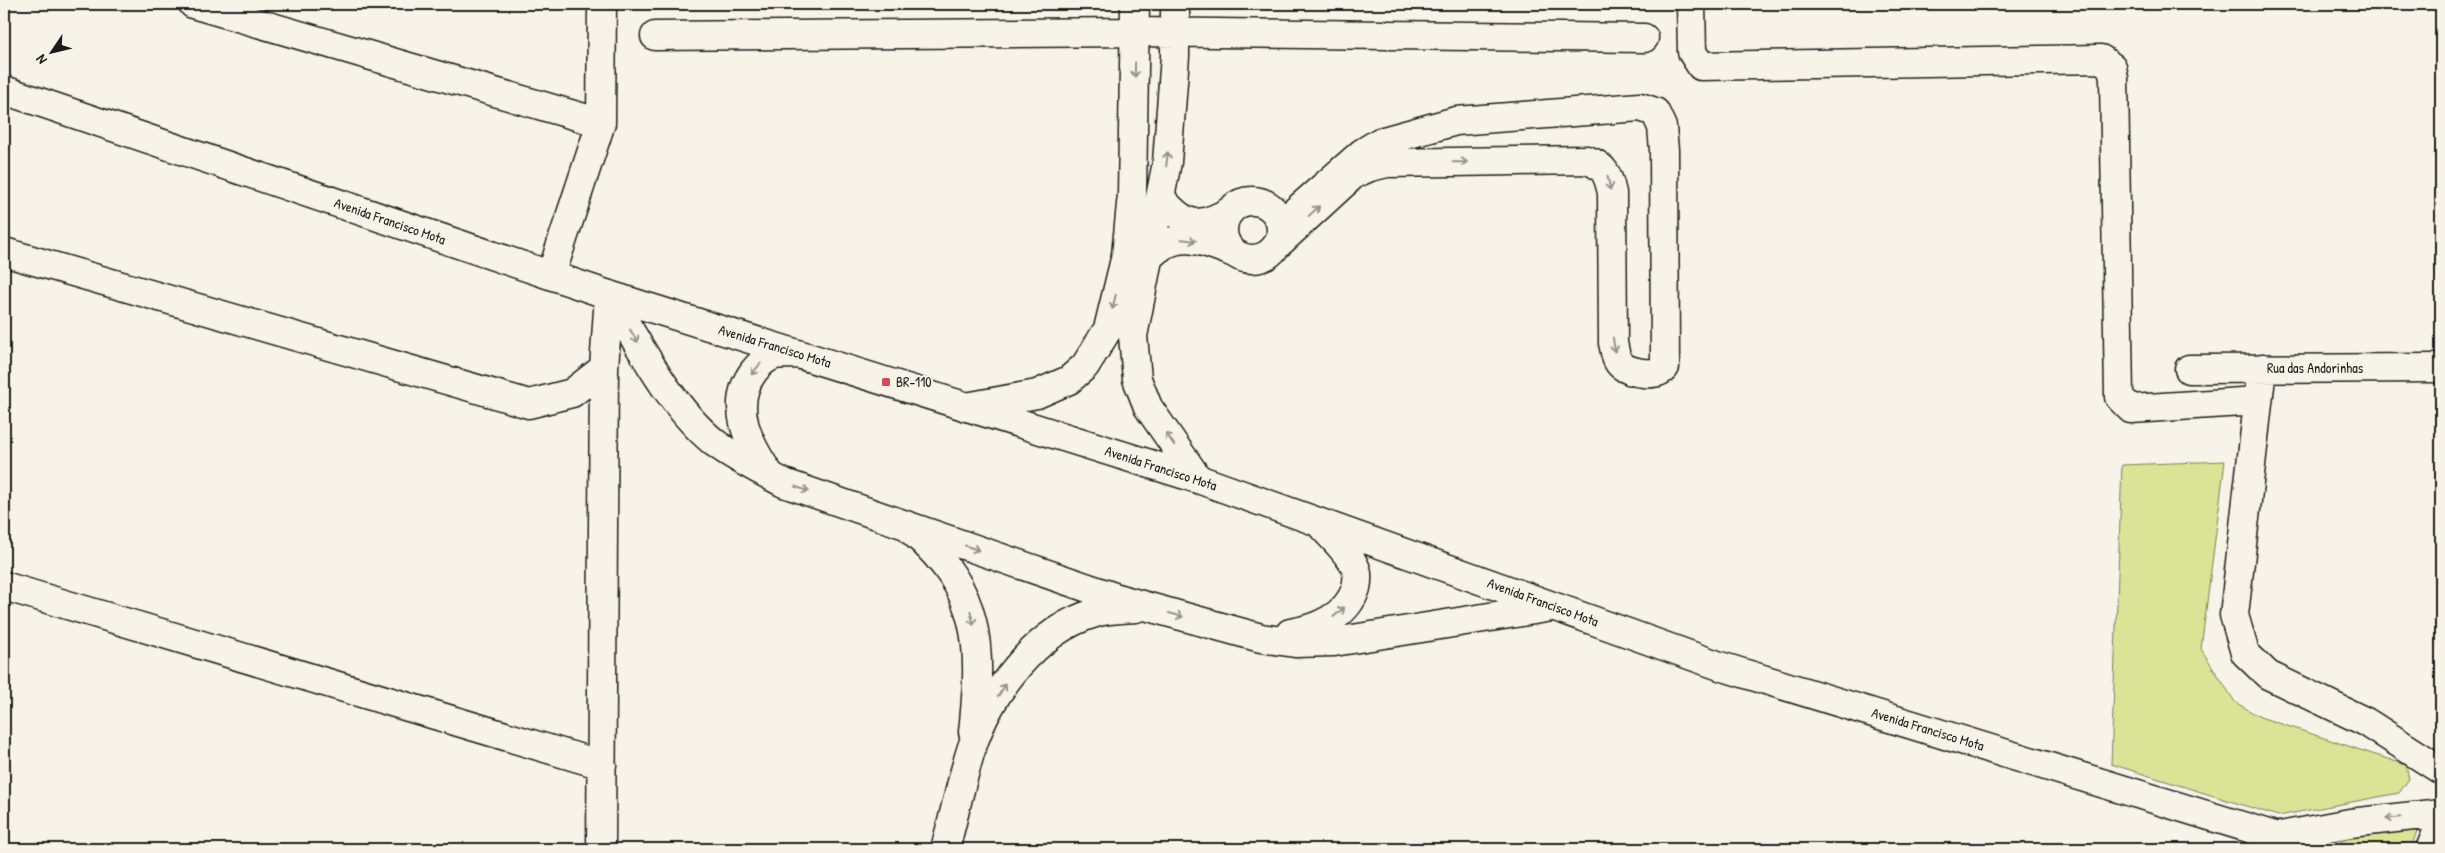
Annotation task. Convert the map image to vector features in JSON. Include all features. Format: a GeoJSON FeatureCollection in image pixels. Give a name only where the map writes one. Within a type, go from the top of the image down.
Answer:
{"type":"FeatureCollection","features":[{"type":"Feature","properties":{"kind":"main road"},"geometry":{"type":"LineString","coordinates":[[194,4],[601,123]]}},
{"type":"Feature","properties":{"kind":"main road"},"geometry":{"type":"LineString","coordinates":[[551,275],[601,123],[602,4]]}},
{"type":"Feature","properties":{"kind":"main road"},"geometry":{"type":"LineString","coordinates":[[966,407],[1037,394],[1069,380],[1085,366],[1108,329],[1126,255],[1132,194],[1135,4]]}},
{"type":"Feature","properties":{"kind":"main road"},"geometry":{"type":"LineString","coordinates":[[1175,4],[1175,34],[1167,162],[1133,336],[1137,379],[1148,407],[1198,479]]}},
{"type":"Feature","properties":{"kind":"main road"},"geometry":{"type":"LineString","coordinates":[[1692,4],[1692,52],[1701,66],[2101,59],[2112,67],[2114,78],[2119,397],[2131,409],[2258,401]]}},
{"type":"Feature","properties":{"kind":"main road"},"geometry":{"type":"LineString","coordinates":[[655,36],[1136,32],[1175,34],[1644,38]]}},
{"type":"Feature","properties":{"kind":"main road","name":"Avenida Francisco Mota"},"geometry":{"type":"LineString","coordinates":[[4,90],[609,295],[1198,479],[1720,666],[2280,836],[2317,849]]}},
{"type":"Feature","properties":{"kind":"main road"},"geometry":{"type":"LineString","coordinates":[[1148,258],[1164,243],[1171,240],[1185,239],[1206,242],[1243,258],[1263,258],[1272,252],[1279,234],[1362,153],[1380,142],[1456,121],[1640,107],[1655,112],[1662,127],[1664,150],[1665,367],[1661,372],[1656,373],[1637,371],[1621,366],[1616,358],[1613,343],[1612,193],[1607,173],[1598,163],[1587,160],[1398,163],[1370,167],[1354,174],[1279,234]]}},
{"type":"Feature","properties":{"kind":"main road"},"geometry":{"type":"LineString","coordinates":[[1160,196],[1180,219],[1188,221],[1205,222],[1245,202],[1263,203],[1271,208],[1279,234]]}},
{"type":"Feature","properties":{"kind":"main road"},"geometry":{"type":"LineString","coordinates":[[1230,211],[1222,228],[1227,246],[1234,253]]}},
{"type":"Feature","properties":{"kind":"main road"},"geometry":{"type":"LineString","coordinates":[[4,252],[529,404],[572,393],[604,368]]}},
{"type":"Feature","properties":{"kind":"main road"},"geometry":{"type":"LineString","coordinates":[[601,849],[604,368],[609,295]]}},
{"type":"Feature","properties":{"kind":"main road"},"geometry":{"type":"LineString","coordinates":[[609,295],[672,395],[693,421],[714,442],[736,458],[784,483],[1147,607],[1261,638],[1296,643],[1334,642],[1556,607]]}},
{"type":"Feature","properties":{"kind":"main road"},"geometry":{"type":"LineString","coordinates":[[770,475],[754,452],[745,430],[744,392],[746,381],[763,360],[774,355],[800,354]]}},
{"type":"Feature","properties":{"kind":"main road"},"geometry":{"type":"LineString","coordinates":[[2262,368],[2234,616],[2244,653],[2268,675],[2366,722],[2441,770]]}},
{"type":"Feature","properties":{"kind":"main road","name":"Rua das Andorinhas"},"geometry":{"type":"LineString","coordinates":[[2189,369],[2441,368]]}},
{"type":"Feature","properties":{"kind":"main road"},"geometry":{"type":"LineString","coordinates":[[1261,638],[1305,631],[1327,622],[1343,610],[1353,597],[1357,585],[1357,571],[1349,557],[1318,522]]}},
{"type":"Feature","properties":{"kind":"main road"},"geometry":{"type":"LineString","coordinates":[[904,524],[933,549],[960,585],[970,606],[976,631],[978,656],[977,699],[972,748]]}},
{"type":"Feature","properties":{"kind":"main road"},"geometry":{"type":"LineString","coordinates":[[4,586],[602,765]]}},
{"type":"Feature","properties":{"kind":"main road"},"geometry":{"type":"LineString","coordinates":[[945,849],[972,748],[982,723],[1020,662],[1035,646],[1054,632],[1095,612],[1147,607]]}},
{"type":"Feature","properties":{"kind":"main road"},"geometry":{"type":"LineString","coordinates":[[2280,836],[2350,823],[2441,813]]}},
{"type":"Feature","properties":{"kind":"main road"},"geometry":{"type":"LineString","coordinates":[[2430,849],[2441,823]]}},
{"type":"Feature","properties":{"kind":"green space"},"geometry":{"type":"Polygon","coordinates":[[[2225,461],[2201,649],[2235,702],[2260,717],[2406,765],[2409,779],[2399,793],[2278,816],[2111,764],[2122,465],[2225,461]]]}},
{"type":"Feature","properties":{"kind":"green space"},"geometry":{"type":"Polygon","coordinates":[[[2422,815],[2411,849],[2362,849],[2330,837],[2422,815]]]}},
{"type":"Feature","properties":{"kind":"place","name":"BR-110"},"geometry":{"type":"Point","coordinates":[886,382]}}]}
